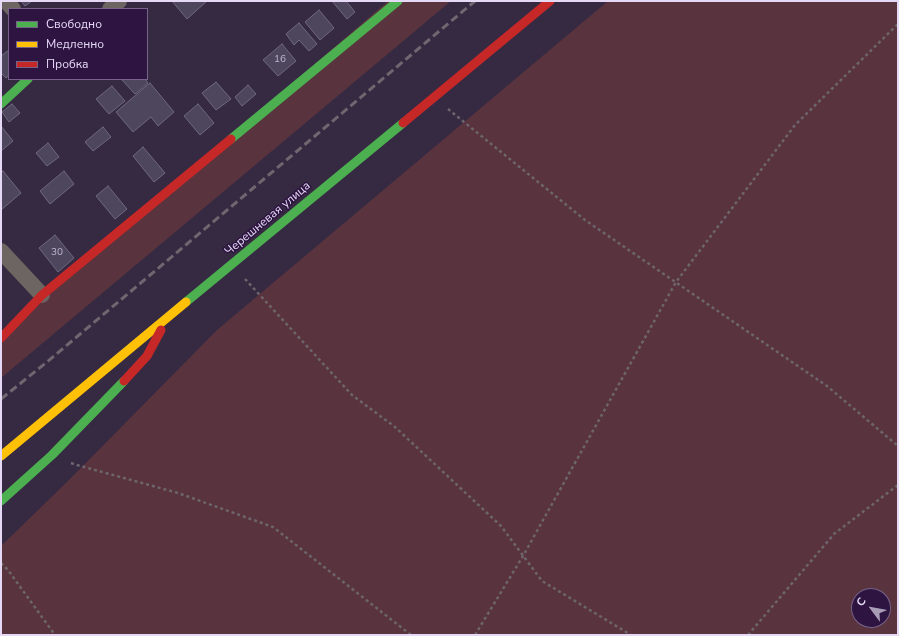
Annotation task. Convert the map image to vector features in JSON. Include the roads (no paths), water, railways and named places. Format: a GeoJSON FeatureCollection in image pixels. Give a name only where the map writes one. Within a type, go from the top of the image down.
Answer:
{"type":"FeatureCollection","features":[{"type":"Feature","properties":{"kind":"main road"},"geometry":{"type":"LineString","coordinates":[[1,338],[42,295],[398,1]]}},
{"type":"Feature","properties":{"kind":"main road","name":"Черешневая улица"},"geometry":{"type":"LineString","coordinates":[[1,456],[550,1]]}},
{"type":"Feature","properties":{"kind":"main road"},"geometry":{"type":"LineString","coordinates":[[1,104],[27,80]]}},
{"type":"Feature","properties":{"kind":"main road"},"geometry":{"type":"LineString","coordinates":[[1,501],[52,455],[147,356],[169,317]]}},
{"type":"Feature","properties":{"kind":"street"},"geometry":{"type":"LineString","coordinates":[[111,8],[119,1]]}},
{"type":"Feature","properties":{"kind":"street"},"geometry":{"type":"LineString","coordinates":[[1,250],[42,295]]}},
{"type":"Feature","properties":{"kind":"railway"},"geometry":{"type":"LineString","coordinates":[[1,399],[47,362],[475,1]]}}]}
